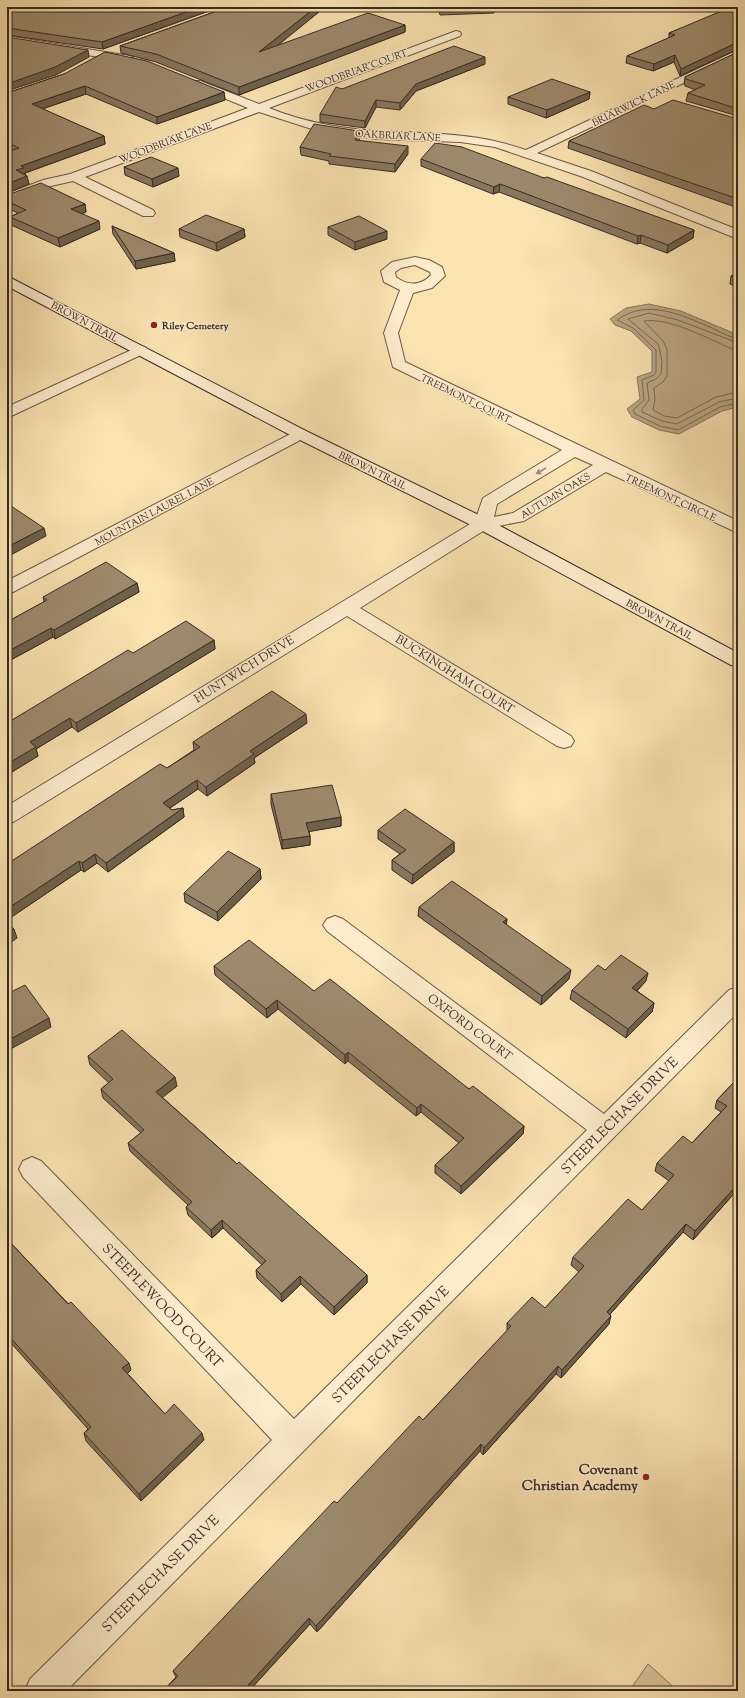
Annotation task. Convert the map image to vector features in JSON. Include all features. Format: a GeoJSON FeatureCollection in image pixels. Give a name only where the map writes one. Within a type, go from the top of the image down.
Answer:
{"type":"FeatureCollection","features":[{"type":"Feature","properties":{"kind":"street","name":"WOODBRIAR COURT"},"geometry":{"type":"LineString","coordinates":[[256,107],[456,34]]}},
{"type":"Feature","properties":{"kind":"street"},"geometry":{"type":"LineString","coordinates":[[7,39],[130,59],[145,63]]}},
{"type":"Feature","properties":{"kind":"street"},"geometry":{"type":"LineString","coordinates":[[84,65],[118,48]]}},
{"type":"Feature","properties":{"kind":"street","name":"BRIARWICK LANE"},"geometry":{"type":"LineString","coordinates":[[528,153],[738,53]]}},
{"type":"Feature","properties":{"kind":"street","name":"OAKBRIAR LANE"},"geometry":{"type":"LineString","coordinates":[[187,79],[277,115],[321,128],[377,135],[460,138],[482,141],[528,153],[587,174],[738,235]]}},
{"type":"Feature","properties":{"kind":"street"},"geometry":{"type":"LineString","coordinates":[[650,95],[665,99]]}},
{"type":"Feature","properties":{"kind":"street","name":"WOODBRIAR LANE"},"geometry":{"type":"LineString","coordinates":[[7,198],[47,183],[74,177],[256,107]]}},
{"type":"Feature","properties":{"kind":"street","name":"WOODBRIAR LANE"},"geometry":{"type":"LineString","coordinates":[[7,206],[56,188],[74,177]]}},
{"type":"Feature","properties":{"kind":"street"},"geometry":{"type":"LineString","coordinates":[[74,177],[148,212]]}},
{"type":"Feature","properties":{"kind":"street","name":"BROWN TRAIL"},"geometry":{"type":"LineString","coordinates":[[7,280],[300,434],[483,524],[738,661]]}},
{"type":"Feature","properties":{"kind":"street","name":"TREEMONT COURT"},"geometry":{"type":"LineString","coordinates":[[407,289],[391,334],[398,364],[605,465]]}},
{"type":"Feature","properties":{"kind":"street"},"geometry":{"type":"LineString","coordinates":[[7,413],[140,350]]}},
{"type":"Feature","properties":{"kind":"street","name":"MOUNTAIN LAUREL LANE"},"geometry":{"type":"LineString","coordinates":[[7,588],[300,434]]}},
{"type":"Feature","properties":{"kind":"street"},"geometry":{"type":"LineString","coordinates":[[483,524],[489,502],[574,450]]}},
{"type":"Feature","properties":{"kind":"street","name":"AUTUMN OAKS"},"geometry":{"type":"LineString","coordinates":[[483,524],[518,517],[605,465]]}},
{"type":"Feature","properties":{"kind":"street","name":"TREEMONT CIRCLE"},"geometry":{"type":"LineString","coordinates":[[605,465],[738,528]]}},
{"type":"Feature","properties":{"kind":"street","name":"HUNTWICH DRIVE"},"geometry":{"type":"LineString","coordinates":[[7,816],[483,524]]}},
{"type":"Feature","properties":{"kind":"street","name":"BUCKINGHAM COURT"},"geometry":{"type":"LineString","coordinates":[[346,607],[564,741]]}},
{"type":"Feature","properties":{"kind":"street","name":"OXFORD COURT"},"geometry":{"type":"LineString","coordinates":[[335,925],[605,1129]]}},
{"type":"Feature","properties":{"kind":"street","name":"STEEPLECHASE DRIVE"},"geometry":{"type":"LineString","coordinates":[[42,1691],[738,997]]}},
{"type":"Feature","properties":{"kind":"street","name":"STEEPLEWOOD COURT"},"geometry":{"type":"LineString","coordinates":[[32,1169],[293,1440]]}},
{"type":"Feature","properties":{"kind":"shaded area"},"geometry":{"type":"Polygon","coordinates":[[[648,1664],[678,1691],[629,1691],[648,1664]]]}},
{"type":"Feature","properties":{"kind":"water"},"geometry":{"type":"Polygon","coordinates":[[[649,304],[681,311],[738,335],[738,407],[722,411],[679,434],[659,430],[632,417],[627,409],[640,399],[637,377],[652,372],[652,351],[631,331],[615,325],[610,319],[626,308],[649,304]]]}},
{"type":"Feature","properties":{"kind":"building"},"geometry":{"type":"Polygon","coordinates":[[[7,7],[200,7],[102,42],[7,28],[7,7]]]}},
{"type":"Feature","properties":{"kind":"building"},"geometry":{"type":"Polygon","coordinates":[[[228,7],[316,7],[259,52],[368,13],[405,25],[239,87],[156,54],[120,46],[228,7]]]}},
{"type":"Feature","properties":{"kind":"building"},"geometry":{"type":"Polygon","coordinates":[[[440,7],[468,7],[441,8],[440,7]]]}},
{"type":"Feature","properties":{"kind":"building"},"geometry":{"type":"Polygon","coordinates":[[[731,7],[738,7],[738,25],[735,26],[738,27],[738,42],[681,69],[675,55],[654,64],[627,56],[675,35],[669,33],[731,7]]]}},
{"type":"Feature","properties":{"kind":"building"},"geometry":{"type":"Polygon","coordinates":[[[7,37],[88,50],[55,67],[7,84],[7,37]]]}},
{"type":"Feature","properties":{"kind":"building"},"geometry":{"type":"Polygon","coordinates":[[[454,46],[485,57],[416,84],[400,103],[376,100],[365,121],[320,114],[336,87],[342,89],[454,46]]]}},
{"type":"Feature","properties":{"kind":"building"},"geometry":{"type":"Polygon","coordinates":[[[105,52],[147,61],[224,92],[157,117],[85,86],[32,104],[104,136],[21,166],[24,168],[16,170],[27,176],[7,184],[7,152],[19,148],[7,142],[7,93],[64,74],[105,52]]]}},
{"type":"Feature","properties":{"kind":"building"},"geometry":{"type":"Polygon","coordinates":[[[738,52],[738,109],[688,93],[705,85],[686,79],[685,77],[738,52]]]}},
{"type":"Feature","properties":{"kind":"building"},"geometry":{"type":"Polygon","coordinates":[[[552,79],[590,92],[547,110],[508,97],[552,79]]]}},
{"type":"Feature","properties":{"kind":"building"},"geometry":{"type":"Polygon","coordinates":[[[673,100],[738,119],[738,199],[569,141],[644,105],[654,109],[673,100]]]}},
{"type":"Feature","properties":{"kind":"building"},"geometry":{"type":"Polygon","coordinates":[[[314,124],[359,131],[355,140],[408,146],[395,164],[329,156],[331,154],[300,147],[314,124]]]}},
{"type":"Feature","properties":{"kind":"building"},"geometry":{"type":"Polygon","coordinates":[[[435,143],[462,147],[544,178],[547,177],[694,230],[668,245],[641,235],[638,236],[500,184],[494,187],[421,159],[435,143]]]}},
{"type":"Feature","properties":{"kind":"building"},"geometry":{"type":"Polygon","coordinates":[[[151,157],[178,168],[152,179],[124,167],[151,157]]]}},
{"type":"Feature","properties":{"kind":"building"},"geometry":{"type":"Polygon","coordinates":[[[41,183],[85,204],[71,209],[99,221],[58,238],[10,217],[26,210],[7,201],[7,195],[41,183]]]}},
{"type":"Feature","properties":{"kind":"building"},"geometry":{"type":"Polygon","coordinates":[[[206,215],[244,229],[216,243],[179,229],[206,215]]]}},
{"type":"Feature","properties":{"kind":"building"},"geometry":{"type":"Polygon","coordinates":[[[359,216],[387,231],[355,242],[328,227],[359,216]]]}},
{"type":"Feature","properties":{"kind":"building"},"geometry":{"type":"Polygon","coordinates":[[[112,226],[174,253],[135,261],[112,226]]]}},
{"type":"Feature","properties":{"kind":"building"},"geometry":{"type":"Polygon","coordinates":[[[738,272],[738,279],[731,276],[738,272]]]}},
{"type":"Feature","properties":{"kind":"building"},"geometry":{"type":"Polygon","coordinates":[[[11,506],[44,528],[7,547],[7,508],[11,506]]]}},
{"type":"Feature","properties":{"kind":"building"},"geometry":{"type":"Polygon","coordinates":[[[106,562],[137,583],[54,630],[51,628],[7,652],[7,622],[47,600],[43,597],[106,562]]]}},
{"type":"Feature","properties":{"kind":"building"},"geometry":{"type":"Polygon","coordinates":[[[186,621],[214,640],[76,723],[70,718],[30,742],[36,747],[7,764],[7,723],[128,650],[133,653],[186,621]]]}},
{"type":"Feature","properties":{"kind":"building"},"geometry":{"type":"Polygon","coordinates":[[[272,691],[306,714],[250,751],[254,754],[206,787],[197,780],[163,803],[172,810],[183,808],[106,863],[95,854],[82,863],[79,861],[7,909],[7,864],[160,764],[167,768],[200,747],[193,742],[272,691]]]}},
{"type":"Feature","properties":{"kind":"building"},"geometry":{"type":"Polygon","coordinates":[[[332,785],[341,817],[306,823],[310,836],[282,840],[271,794],[332,785]]]}},
{"type":"Feature","properties":{"kind":"building"},"geometry":{"type":"Polygon","coordinates":[[[405,809],[454,842],[413,875],[392,860],[406,850],[378,830],[405,809]]]}},
{"type":"Feature","properties":{"kind":"building"},"geometry":{"type":"Polygon","coordinates":[[[228,851],[260,869],[217,912],[184,893],[228,851]]]}},
{"type":"Feature","properties":{"kind":"building"},"geometry":{"type":"Polygon","coordinates":[[[452,881],[507,919],[503,922],[571,970],[542,996],[419,907],[452,881]]]}},
{"type":"Feature","properties":{"kind":"building"},"geometry":{"type":"Polygon","coordinates":[[[7,923],[14,929],[7,934],[7,923]]]}},
{"type":"Feature","properties":{"kind":"building"},"geometry":{"type":"Polygon","coordinates":[[[249,940],[314,991],[330,979],[469,1089],[473,1086],[524,1126],[461,1186],[435,1165],[464,1138],[421,1104],[417,1108],[348,1052],[345,1055],[277,1000],[266,1009],[214,966],[249,940]]]}},
{"type":"Feature","properties":{"kind":"building"},"geometry":{"type":"Polygon","coordinates":[[[621,955],[648,973],[632,988],[654,1003],[628,1029],[572,990],[598,965],[605,970],[621,955]]]}},
{"type":"Feature","properties":{"kind":"building"},"geometry":{"type":"Polygon","coordinates":[[[25,985],[49,1018],[7,1041],[7,994],[25,985]]]}},
{"type":"Feature","properties":{"kind":"building"},"geometry":{"type":"Polygon","coordinates":[[[122,1030],[175,1077],[156,1092],[237,1164],[239,1162],[367,1275],[334,1307],[300,1276],[281,1294],[256,1270],[266,1261],[222,1220],[211,1230],[186,1207],[192,1202],[128,1143],[144,1130],[101,1089],[113,1079],[88,1056],[122,1030]]]}},
{"type":"Feature","properties":{"kind":"building"},"geometry":{"type":"Polygon","coordinates":[[[738,1078],[738,1184],[695,1231],[686,1224],[607,1312],[611,1316],[562,1370],[558,1366],[484,1448],[481,1444],[316,1626],[309,1618],[243,1691],[163,1691],[178,1676],[173,1671],[334,1501],[337,1503],[419,1416],[423,1420],[511,1326],[507,1323],[532,1297],[545,1308],[584,1266],[573,1257],[628,1199],[642,1210],[674,1175],[657,1163],[683,1136],[692,1143],[727,1106],[717,1100],[738,1078]]]}},
{"type":"Feature","properties":{"kind":"building"},"geometry":{"type":"Polygon","coordinates":[[[7,1239],[68,1304],[71,1302],[129,1363],[122,1368],[165,1414],[174,1404],[202,1433],[139,1494],[84,1433],[91,1427],[7,1334],[7,1239]]]}},
{"type":"Feature","properties":{"kind":"place","name":"Riley Cemetery"},"geometry":{"type":"Point","coordinates":[154,325]}},
{"type":"Feature","properties":{"kind":"place","name":"Covenant Christian Academy"},"geometry":{"type":"Point","coordinates":[646,1477]}}]}
